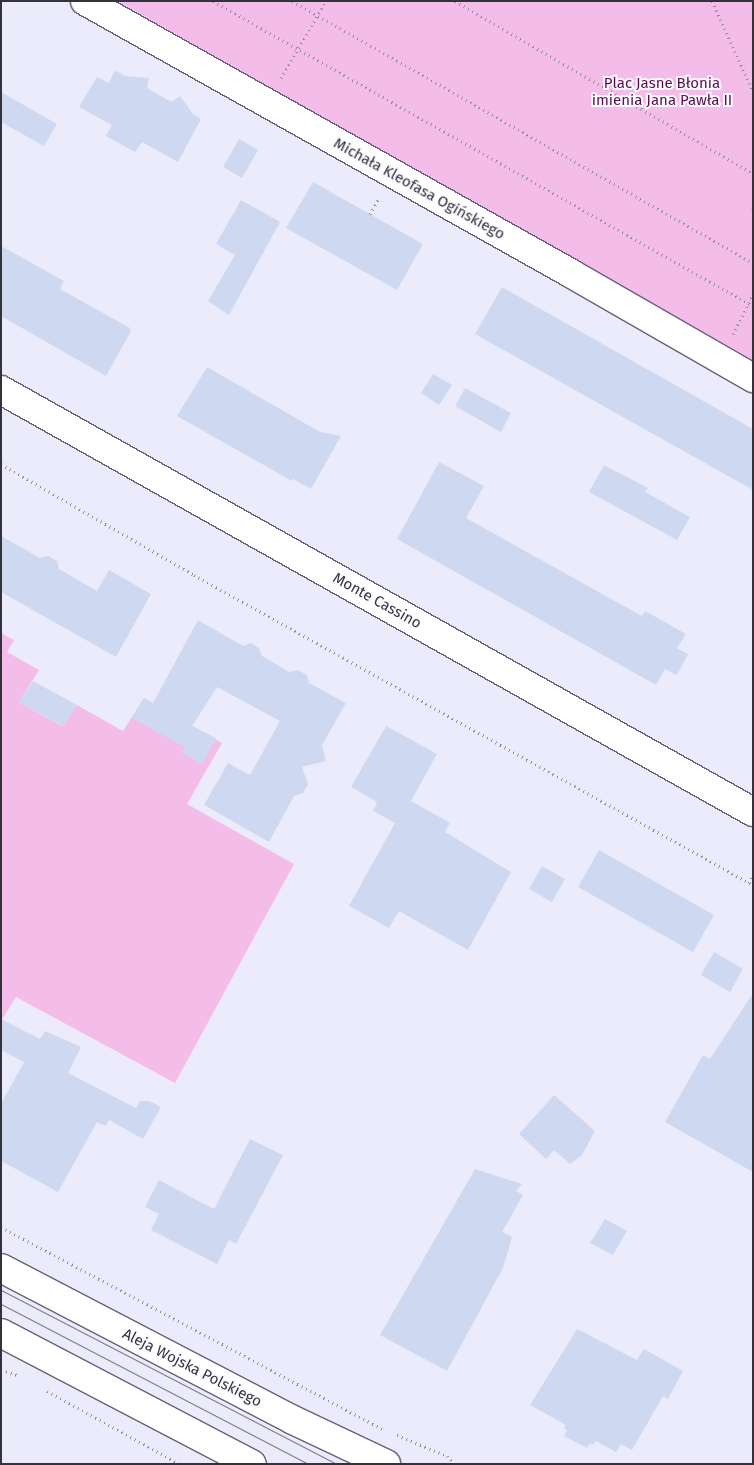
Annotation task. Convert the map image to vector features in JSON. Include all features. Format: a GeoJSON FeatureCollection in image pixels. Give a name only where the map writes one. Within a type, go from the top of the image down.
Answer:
{"type":"FeatureCollection","features":[{"type":"Feature","properties":{"kind":"street","name":"Michała Kleofasa Ogińskiego"},"geometry":{"type":"LineString","coordinates":[[85,1],[572,274],[753,378]]}},
{"type":"Feature","properties":{"kind":"street","name":"Monte Cassino"},"geometry":{"type":"LineString","coordinates":[[1,390],[753,812]]}},
{"type":"Feature","properties":{"kind":"street","name":"Aleja Wojska Polskiego"},"geometry":{"type":"LineString","coordinates":[[1,1268],[284,1416],[386,1464]]}},
{"type":"Feature","properties":{"kind":"street"},"geometry":{"type":"LineString","coordinates":[[1,1332],[252,1464]]}},
{"type":"Feature","properties":{"kind":"path"},"geometry":{"type":"LineString","coordinates":[[213,1],[751,305]]}},
{"type":"Feature","properties":{"kind":"path"},"geometry":{"type":"LineString","coordinates":[[292,1],[753,264]]}},
{"type":"Feature","properties":{"kind":"path"},"geometry":{"type":"LineString","coordinates":[[266,103],[326,1]]}},
{"type":"Feature","properties":{"kind":"path"},"geometry":{"type":"LineString","coordinates":[[455,1],[753,174]]}},
{"type":"Feature","properties":{"kind":"path"},"geometry":{"type":"LineString","coordinates":[[712,1],[753,92]]}},
{"type":"Feature","properties":{"kind":"path"},"geometry":{"type":"LineString","coordinates":[[370,214],[376,205]]}},
{"type":"Feature","properties":{"kind":"path"},"geometry":{"type":"LineString","coordinates":[[753,208],[753,213]]}},
{"type":"Feature","properties":{"kind":"path"},"geometry":{"type":"LineString","coordinates":[[719,360],[751,305],[753,294]]}},
{"type":"Feature","properties":{"kind":"path"},"geometry":{"type":"LineString","coordinates":[[1,464],[194,575],[751,884],[753,876]]}},
{"type":"Feature","properties":{"kind":"path"},"geometry":{"type":"LineString","coordinates":[[1,1227],[377,1426],[447,1456],[454,1464]]}},
{"type":"Feature","properties":{"kind":"path"},"geometry":{"type":"LineString","coordinates":[[1,1370],[21,1377]]}},
{"type":"Feature","properties":{"kind":"path"},"geometry":{"type":"LineString","coordinates":[[45,1390],[180,1464]]}},
{"type":"Feature","properties":{"kind":"green space","name":"Plac Jasne Błonia imienia Jana Pawła II"},"geometry":{"type":"Polygon","coordinates":[[[117,1],[753,1],[753,360],[537,238],[117,1]]]}},
{"type":"Feature","properties":{"kind":"green space"},"geometry":{"type":"Polygon","coordinates":[[[1,633],[14,640],[7,652],[39,670],[19,702],[62,726],[77,705],[123,731],[144,698],[222,743],[187,804],[294,864],[175,1083],[16,997],[1,1021],[1,633]]]}},
{"type":"Feature","properties":{"kind":"building"},"geometry":{"type":"Polygon","coordinates":[[[115,70],[125,76],[149,78],[147,88],[171,102],[180,96],[193,114],[201,119],[178,162],[142,142],[135,152],[106,136],[112,125],[79,107],[97,77],[109,83],[115,70]]]}},
{"type":"Feature","properties":{"kind":"building"},"geometry":{"type":"Polygon","coordinates":[[[1,92],[57,124],[44,146],[1,122],[1,92]]]}},
{"type":"Feature","properties":{"kind":"building"},"geometry":{"type":"Polygon","coordinates":[[[239,139],[258,150],[242,178],[223,167],[239,139]]]}},
{"type":"Feature","properties":{"kind":"building"},"geometry":{"type":"Polygon","coordinates":[[[313,182],[423,244],[397,290],[286,228],[313,182]]]}},
{"type":"Feature","properties":{"kind":"building"},"geometry":{"type":"Polygon","coordinates":[[[241,200],[280,222],[229,315],[208,301],[235,255],[216,244],[241,200]]]}},
{"type":"Feature","properties":{"kind":"building"},"geometry":{"type":"Polygon","coordinates":[[[1,246],[64,281],[60,289],[130,328],[131,331],[106,376],[1,316],[1,246]]]}},
{"type":"Feature","properties":{"kind":"building"},"geometry":{"type":"Polygon","coordinates":[[[502,287],[753,429],[753,490],[475,334],[502,287]]]}},
{"type":"Feature","properties":{"kind":"building"},"geometry":{"type":"Polygon","coordinates":[[[207,367],[320,432],[341,436],[311,489],[293,479],[292,481],[177,416],[207,367]]]}},
{"type":"Feature","properties":{"kind":"building"},"geometry":{"type":"Polygon","coordinates":[[[433,374],[452,385],[439,405],[421,393],[433,374]]]}},
{"type":"Feature","properties":{"kind":"building"},"geometry":{"type":"Polygon","coordinates":[[[465,388],[511,413],[501,432],[455,406],[465,388]]]}},
{"type":"Feature","properties":{"kind":"building"},"geometry":{"type":"Polygon","coordinates":[[[439,462],[484,486],[466,518],[642,616],[645,611],[686,634],[677,648],[688,654],[677,675],[665,669],[656,685],[397,539],[439,462]]]}},
{"type":"Feature","properties":{"kind":"building"},"geometry":{"type":"Polygon","coordinates":[[[604,465],[648,488],[645,492],[690,517],[677,540],[589,492],[604,465]]]}},
{"type":"Feature","properties":{"kind":"building"},"geometry":{"type":"Polygon","coordinates":[[[1,536],[40,558],[48,556],[57,561],[59,569],[97,591],[109,570],[151,594],[116,657],[1,592],[1,536]]]}},
{"type":"Feature","properties":{"kind":"building"},"geometry":{"type":"Polygon","coordinates":[[[198,620],[243,646],[251,643],[259,648],[262,656],[289,672],[298,670],[307,675],[309,683],[346,703],[322,745],[326,761],[302,767],[308,784],[303,793],[294,796],[269,842],[204,805],[228,763],[250,775],[280,721],[217,687],[192,726],[216,738],[202,764],[182,753],[185,747],[132,718],[144,698],[153,703],[198,620]]]}},
{"type":"Feature","properties":{"kind":"building"},"geometry":{"type":"Polygon","coordinates":[[[33,681],[77,705],[63,726],[19,702],[33,681]]]}},
{"type":"Feature","properties":{"kind":"building"},"geometry":{"type":"Polygon","coordinates":[[[386,726],[437,754],[411,801],[450,823],[445,832],[511,872],[468,950],[399,911],[389,928],[349,906],[395,823],[373,811],[377,802],[351,787],[386,726]]]}},
{"type":"Feature","properties":{"kind":"building"},"geometry":{"type":"Polygon","coordinates":[[[599,850],[714,915],[693,952],[578,887],[599,850]]]}},
{"type":"Feature","properties":{"kind":"building"},"geometry":{"type":"Polygon","coordinates":[[[542,866],[565,879],[552,902],[529,889],[542,866]]]}},
{"type":"Feature","properties":{"kind":"building"},"geometry":{"type":"Polygon","coordinates":[[[714,952],[743,969],[730,992],[701,975],[714,952]]]}},
{"type":"Feature","properties":{"kind":"building"},"geometry":{"type":"Polygon","coordinates":[[[753,993],[753,1172],[665,1122],[703,1055],[710,1059],[753,993]]]}},
{"type":"Feature","properties":{"kind":"building"},"geometry":{"type":"Polygon","coordinates":[[[1,1019],[40,1039],[45,1031],[81,1047],[68,1073],[136,1108],[140,1101],[149,1101],[161,1107],[143,1139],[109,1120],[106,1126],[97,1122],[58,1192],[1,1161],[1,1104],[24,1062],[1,1050],[1,1019]]]}},
{"type":"Feature","properties":{"kind":"building"},"geometry":{"type":"Polygon","coordinates":[[[554,1095],[595,1131],[582,1155],[570,1164],[554,1150],[546,1159],[519,1134],[554,1095]]]}},
{"type":"Feature","properties":{"kind":"building"},"geometry":{"type":"Polygon","coordinates":[[[250,1139],[283,1155],[236,1244],[229,1240],[217,1264],[151,1230],[159,1214],[145,1207],[159,1180],[214,1209],[250,1139]]]}},
{"type":"Feature","properties":{"kind":"building"},"geometry":{"type":"Polygon","coordinates":[[[475,1169],[522,1184],[516,1191],[523,1195],[502,1232],[512,1237],[503,1268],[447,1371],[380,1335],[475,1169]]]}},
{"type":"Feature","properties":{"kind":"building"},"geometry":{"type":"Polygon","coordinates":[[[605,1219],[627,1231],[613,1255],[590,1243],[605,1219]]]}},
{"type":"Feature","properties":{"kind":"building"},"geometry":{"type":"Polygon","coordinates":[[[577,1329],[637,1360],[644,1349],[683,1371],[668,1399],[663,1396],[632,1450],[621,1444],[616,1452],[596,1441],[593,1445],[590,1443],[587,1448],[564,1436],[567,1430],[564,1428],[566,1425],[530,1405],[577,1329]]]}},
{"type":"Feature","properties":{"kind":"tram line"},"geometry":{"type":"LineString","coordinates":[[1,1290],[336,1464]]}},
{"type":"Feature","properties":{"kind":"tram line"},"geometry":{"type":"LineString","coordinates":[[1,1304],[309,1464]]}}]}
